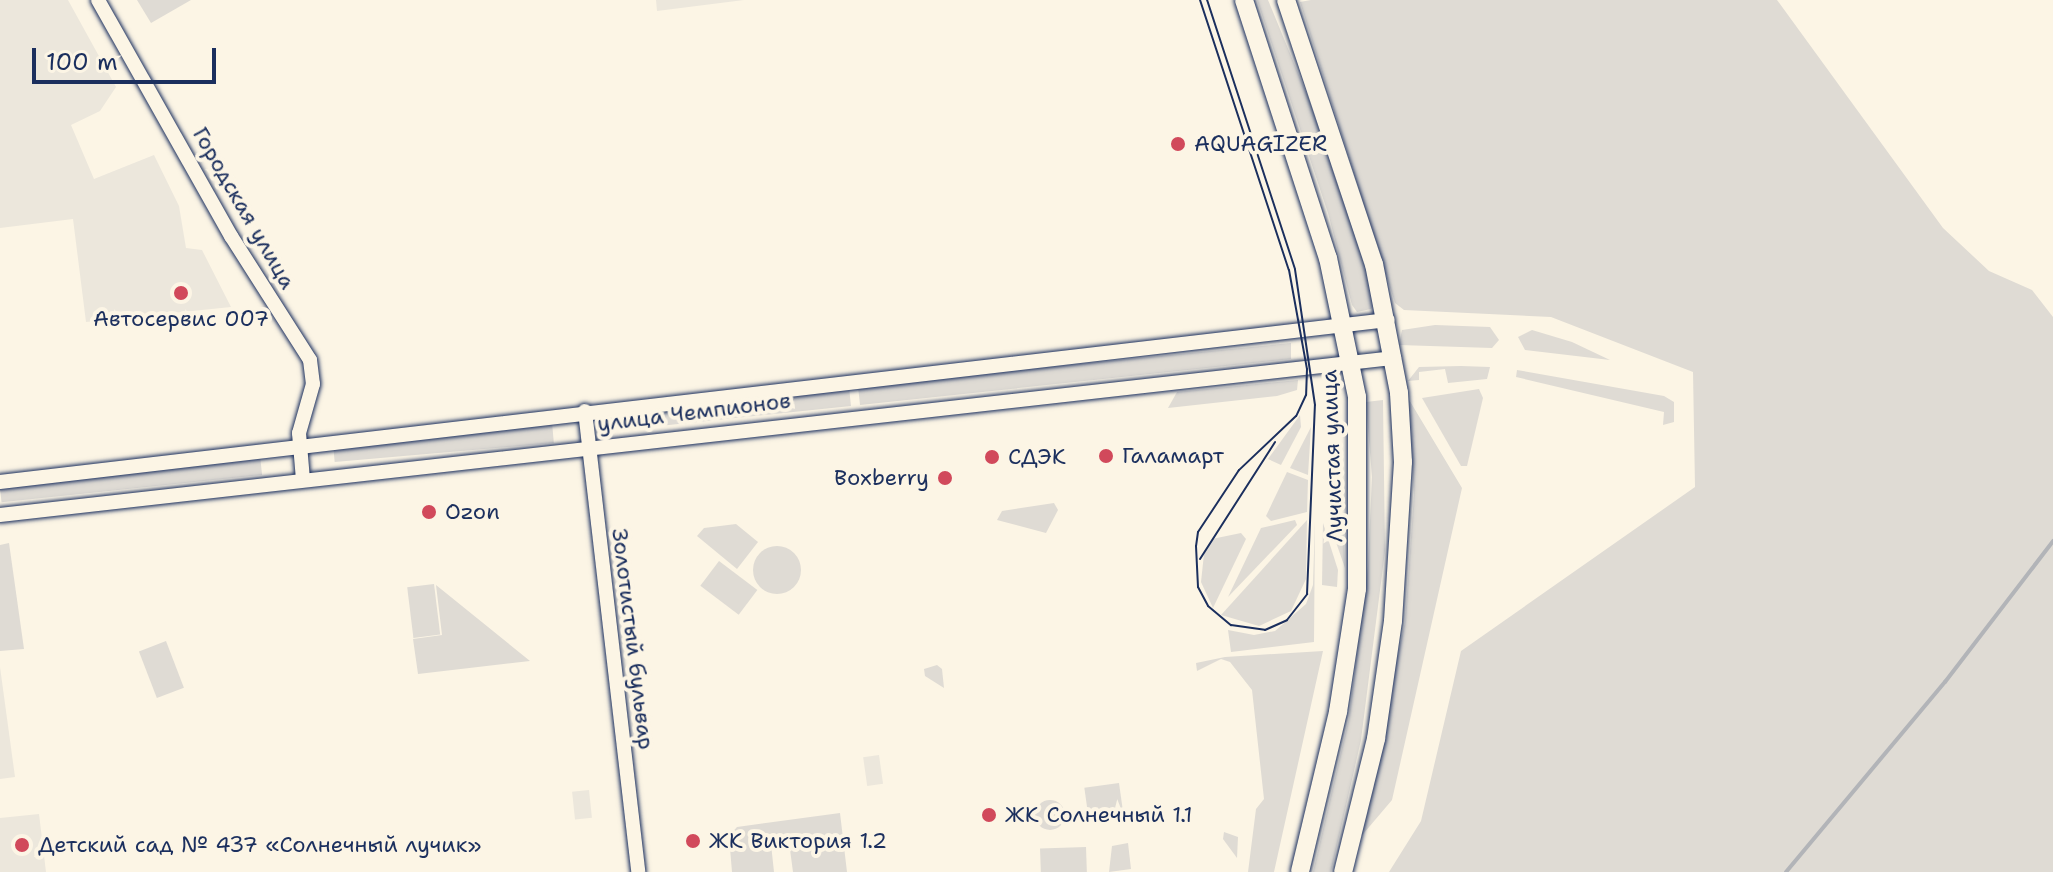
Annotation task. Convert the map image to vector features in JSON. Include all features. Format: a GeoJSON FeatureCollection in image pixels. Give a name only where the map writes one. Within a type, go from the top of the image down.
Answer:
{"type":"FeatureCollection","features":[{"type":"Feature","properties":{"kind":"main road","name":"Лучистая улица"},"geometry":{"type":"LineString","coordinates":[[1244,0],[1301,172],[1345,326],[1352,364],[1361,480],[1357,589],[1338,712],[1300,872]]}},
{"type":"Feature","properties":{"kind":"main road"},"geometry":{"type":"LineString","coordinates":[[1286,0],[1370,251],[1388,320],[1403,462],[1393,621],[1376,739],[1343,872]]}},
{"type":"Feature","properties":{"kind":"street","name":"Городская улица"},"geometry":{"type":"LineString","coordinates":[[98,0],[231,236],[310,360],[313,384],[299,445],[303,480]]}},
{"type":"Feature","properties":{"kind":"street","name":"улица Чемпионов"},"geometry":{"type":"LineString","coordinates":[[0,482],[585,411],[1388,320]]}},
{"type":"Feature","properties":{"kind":"street","name":"улица Чемпионов"},"geometry":{"type":"LineString","coordinates":[[0,515],[588,446],[1394,358]]}},
{"type":"Feature","properties":{"kind":"street","name":"Золотистый бульвар"},"geometry":{"type":"LineString","coordinates":[[585,411],[638,872]]}},
{"type":"Feature","properties":{"kind":"shaded area"},"geometry":{"type":"Polygon","coordinates":[[[0,0],[68,0],[116,87],[100,111],[71,125],[94,179],[154,155],[179,206],[186,248],[202,250],[231,307],[86,322],[73,219],[0,228],[0,0]]]}},
{"type":"Feature","properties":{"kind":"shaded area"},"geometry":{"type":"Polygon","coordinates":[[[137,0],[191,0],[151,23],[137,0]]]}},
{"type":"Feature","properties":{"kind":"shaded area"},"geometry":{"type":"Polygon","coordinates":[[[656,0],[744,0],[657,11],[656,0]]]}},
{"type":"Feature","properties":{"kind":"shaded area"},"geometry":{"type":"Polygon","coordinates":[[[1257,0],[1268,0],[1310,102],[1366,266],[1375,304],[1371,309],[1357,312],[1352,305],[1328,213],[1257,0]]]}},
{"type":"Feature","properties":{"kind":"shaded area"},"geometry":{"type":"Polygon","coordinates":[[[1777,0],[1943,228],[1989,271],[2032,290],[2053,317],[2053,872],[1389,872],[1421,821],[1461,651],[1695,487],[1693,372],[1551,317],[1404,310],[1395,303],[1300,2],[1777,0]]]}},
{"type":"Feature","properties":{"kind":"shaded area"},"geometry":{"type":"Polygon","coordinates":[[[1435,325],[1490,327],[1499,340],[1492,348],[1399,345],[1402,330],[1435,325]]]}},
{"type":"Feature","properties":{"kind":"shaded area"},"geometry":{"type":"Polygon","coordinates":[[[1532,330],[1572,342],[1610,360],[1525,350],[1518,337],[1532,330]]]}},
{"type":"Feature","properties":{"kind":"shaded area"},"geometry":{"type":"Polygon","coordinates":[[[1291,343],[1291,359],[860,405],[858,386],[1291,343]]]}},
{"type":"Feature","properties":{"kind":"shaded area"},"geometry":{"type":"Polygon","coordinates":[[[1419,367],[1490,367],[1487,379],[1448,383],[1445,369],[1419,372],[1419,380],[1408,381],[1419,367]]]}},
{"type":"Feature","properties":{"kind":"shaded area"},"geometry":{"type":"Polygon","coordinates":[[[1517,370],[1664,396],[1674,402],[1674,422],[1663,425],[1664,412],[1516,377],[1517,370]]]}},
{"type":"Feature","properties":{"kind":"shaded area"},"geometry":{"type":"Polygon","coordinates":[[[1298,380],[1297,390],[1277,396],[1168,408],[1177,392],[1298,380]]]}},
{"type":"Feature","properties":{"kind":"shaded area"},"geometry":{"type":"Polygon","coordinates":[[[849,387],[851,406],[628,429],[626,410],[849,387]]]}},
{"type":"Feature","properties":{"kind":"shaded area"},"geometry":{"type":"Polygon","coordinates":[[[1479,389],[1483,398],[1467,466],[1461,466],[1422,398],[1479,389]]]}},
{"type":"Feature","properties":{"kind":"shaded area"},"geometry":{"type":"Polygon","coordinates":[[[1408,398],[1462,488],[1392,800],[1358,840],[1405,622],[1414,495],[1408,398]]]}},
{"type":"Feature","properties":{"kind":"shaded area"},"geometry":{"type":"Polygon","coordinates":[[[1383,400],[1385,551],[1361,740],[1331,872],[1313,872],[1349,718],[1368,566],[1372,477],[1366,402],[1383,400]]]}},
{"type":"Feature","properties":{"kind":"shaded area"},"geometry":{"type":"Polygon","coordinates":[[[1300,415],[1301,427],[1281,465],[1268,459],[1300,415]]]}},
{"type":"Feature","properties":{"kind":"shaded area"},"geometry":{"type":"Polygon","coordinates":[[[552,422],[554,443],[335,462],[333,441],[552,422]]]}},
{"type":"Feature","properties":{"kind":"shaded area"},"geometry":{"type":"Polygon","coordinates":[[[1311,427],[1308,475],[1290,468],[1311,427]]]}},
{"type":"Feature","properties":{"kind":"shaded area"},"geometry":{"type":"Polygon","coordinates":[[[260,455],[262,475],[2,502],[0,482],[260,455]]]}},
{"type":"Feature","properties":{"kind":"shaded area"},"geometry":{"type":"Polygon","coordinates":[[[1287,472],[1308,480],[1307,512],[1271,521],[1266,516],[1287,472]]]}},
{"type":"Feature","properties":{"kind":"shaded area"},"geometry":{"type":"Polygon","coordinates":[[[1054,503],[1058,510],[1046,533],[997,520],[1002,511],[1054,503]]]}},
{"type":"Feature","properties":{"kind":"shaded area"},"geometry":{"type":"Polygon","coordinates":[[[1330,514],[1343,514],[1345,568],[1331,528],[1330,514]]]}},
{"type":"Feature","properties":{"kind":"shaded area"},"geometry":{"type":"Polygon","coordinates":[[[1295,520],[1297,525],[1228,597],[1261,528],[1295,520]]]}},
{"type":"Feature","properties":{"kind":"shaded area"},"geometry":{"type":"Polygon","coordinates":[[[1307,520],[1306,579],[1291,611],[1259,626],[1221,615],[1307,520]]]}},
{"type":"Feature","properties":{"kind":"shaded area"},"geometry":{"type":"Polygon","coordinates":[[[1315,520],[1314,642],[1231,652],[1228,630],[1254,635],[1275,631],[1306,604],[1313,585],[1315,520]]]}},
{"type":"Feature","properties":{"kind":"shaded area"},"geometry":{"type":"Polygon","coordinates":[[[1323,523],[1338,570],[1337,587],[1322,585],[1323,523]]]}},
{"type":"Feature","properties":{"kind":"shaded area"},"geometry":{"type":"Polygon","coordinates":[[[736,524],[758,542],[737,569],[697,536],[704,528],[736,524]]]}},
{"type":"Feature","properties":{"kind":"shaded area"},"geometry":{"type":"Polygon","coordinates":[[[1241,533],[1246,539],[1213,608],[1201,582],[1204,554],[1212,539],[1241,533]]]}},
{"type":"Feature","properties":{"kind":"shaded area"},"geometry":{"type":"Polygon","coordinates":[[[9,543],[24,649],[0,651],[0,545],[9,543]]]}},
{"type":"Feature","properties":{"kind":"shaded area"},"geometry":{"type":"Polygon","coordinates":[[[777,546],[794,553],[801,570],[794,587],[777,594],[760,587],[753,570],[760,553],[777,546]]]}},
{"type":"Feature","properties":{"kind":"shaded area"},"geometry":{"type":"Polygon","coordinates":[[[719,561],[757,590],[739,615],[700,586],[719,561]]]}},
{"type":"Feature","properties":{"kind":"shaded area"},"geometry":{"type":"Polygon","coordinates":[[[434,584],[440,635],[413,638],[407,587],[434,584]]]}},
{"type":"Feature","properties":{"kind":"shaded area"},"geometry":{"type":"Polygon","coordinates":[[[436,585],[530,661],[418,674],[413,639],[442,635],[436,585]]]}},
{"type":"Feature","properties":{"kind":"shaded area"},"geometry":{"type":"Polygon","coordinates":[[[166,641],[184,688],[157,698],[139,651],[166,641]]]}},
{"type":"Feature","properties":{"kind":"shaded area"},"geometry":{"type":"Polygon","coordinates":[[[1323,651],[1274,872],[1248,872],[1256,809],[1264,799],[1252,690],[1230,662],[1221,659],[1197,671],[1196,663],[1225,657],[1323,651]]]}},
{"type":"Feature","properties":{"kind":"shaded area"},"geometry":{"type":"Polygon","coordinates":[[[937,665],[942,669],[944,688],[925,676],[924,669],[937,665]]]}},
{"type":"Feature","properties":{"kind":"shaded area"},"geometry":{"type":"Polygon","coordinates":[[[0,667],[15,777],[0,779],[0,667]]]}},
{"type":"Feature","properties":{"kind":"shaded area"},"geometry":{"type":"Polygon","coordinates":[[[879,755],[883,784],[867,786],[863,757],[879,755]]]}},
{"type":"Feature","properties":{"kind":"shaded area"},"geometry":{"type":"Polygon","coordinates":[[[1119,783],[1123,813],[1089,818],[1084,788],[1119,783]]]}},
{"type":"Feature","properties":{"kind":"shaded area"},"geometry":{"type":"Polygon","coordinates":[[[589,790],[592,818],[575,820],[572,792],[589,790]]]}},
{"type":"Feature","properties":{"kind":"shaded area"},"geometry":{"type":"Polygon","coordinates":[[[1050,800],[1060,805],[1065,815],[1060,825],[1050,830],[1040,825],[1035,815],[1040,805],[1050,800]]]}},
{"type":"Feature","properties":{"kind":"shaded area"},"geometry":{"type":"Polygon","coordinates":[[[840,813],[847,872],[793,872],[789,842],[771,844],[774,872],[732,872],[729,836],[737,827],[840,813]]]}},
{"type":"Feature","properties":{"kind":"shaded area","name":"Детский сад № 437 «Солнечный лучик»"},"geometry":{"type":"Polygon","coordinates":[[[39,814],[46,872],[0,872],[0,818],[39,814]]]}},
{"type":"Feature","properties":{"kind":"shaded area"},"geometry":{"type":"Polygon","coordinates":[[[1224,832],[1238,837],[1237,858],[1223,839],[1224,832]]]}},
{"type":"Feature","properties":{"kind":"shaded area"},"geometry":{"type":"Polygon","coordinates":[[[1128,843],[1131,869],[1109,872],[1112,846],[1128,843]]]}},
{"type":"Feature","properties":{"kind":"shaded area"},"geometry":{"type":"Polygon","coordinates":[[[1086,847],[1087,872],[1041,872],[1040,849],[1086,847]]]}},
{"type":"Feature","properties":{"kind":"waterway"},"geometry":{"type":"LineString","coordinates":[[1786,872],[1945,682],[2053,541]]}},
{"type":"Feature","properties":{"kind":"tram line"},"geometry":{"type":"LineString","coordinates":[[1200,0],[1289,270],[1307,369],[1306,395],[1296,416],[1239,470],[1198,532],[1198,587],[1208,606],[1231,625],[1265,630],[1287,620],[1307,594],[1315,405],[1295,269],[1207,0]]}},
{"type":"Feature","properties":{"kind":"tram line"},"geometry":{"type":"LineString","coordinates":[[1200,559],[1275,442]]}},
{"type":"Feature","properties":{"kind":"place","name":"AQUAGIZER"},"geometry":{"type":"Point","coordinates":[1178,144]}},
{"type":"Feature","properties":{"kind":"place","name":"Автосервис 007"},"geometry":{"type":"Point","coordinates":[181,293]}},
{"type":"Feature","properties":{"kind":"place","name":"Галамарт"},"geometry":{"type":"Point","coordinates":[1106,456]}},
{"type":"Feature","properties":{"kind":"place","name":"СДЭК"},"geometry":{"type":"Point","coordinates":[992,457]}},
{"type":"Feature","properties":{"kind":"place","name":"Boxberry"},"geometry":{"type":"Point","coordinates":[945,478]}},
{"type":"Feature","properties":{"kind":"place","name":"Ozon"},"geometry":{"type":"Point","coordinates":[429,512]}},
{"type":"Feature","properties":{"kind":"place","name":"ЖК Солнечный 1.1"},"geometry":{"type":"Point","coordinates":[989,815]}},
{"type":"Feature","properties":{"kind":"place","name":"ЖК Виктория 1.2"},"geometry":{"type":"Point","coordinates":[693,841]}},
{"type":"Feature","properties":{"kind":"place","name":"Детский сад № 437 «Солнечный лучик»"},"geometry":{"type":"Point","coordinates":[22,845]}}]}
